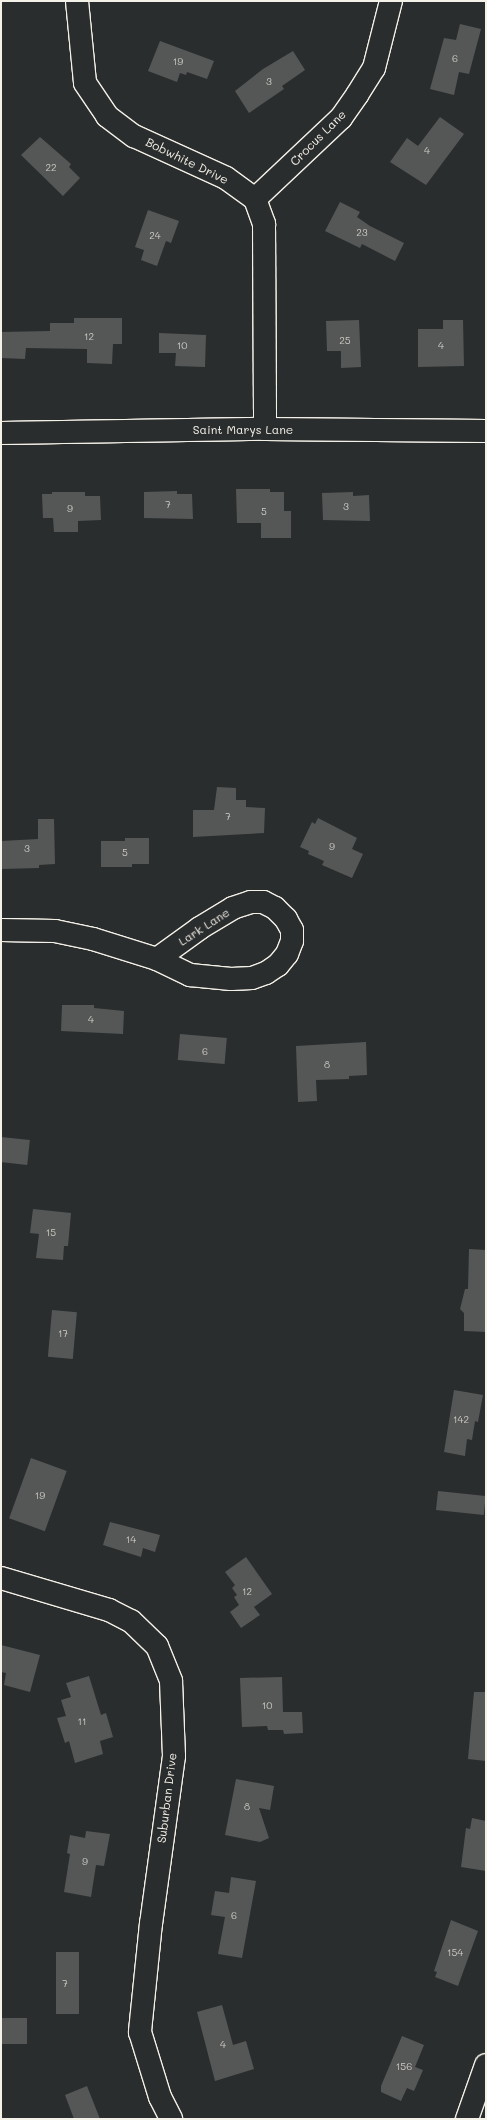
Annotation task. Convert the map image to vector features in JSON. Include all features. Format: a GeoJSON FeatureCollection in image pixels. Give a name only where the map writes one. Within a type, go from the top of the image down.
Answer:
{"type":"FeatureCollection","features":[{"type":"Feature","properties":{"kind":"street","name":"Bobwhite Drive"},"geometry":{"type":"LineString","coordinates":[[77,1],[85,83],[107,116],[134,136],[226,178],[255,199]]}},
{"type":"Feature","properties":{"kind":"street","name":"Crocus Lane"},"geometry":{"type":"LineString","coordinates":[[255,199],[341,118],[358,95],[374,68],[391,1]]}},
{"type":"Feature","properties":{"kind":"street"},"geometry":{"type":"LineString","coordinates":[[255,199],[264,224],[264,429]]}},
{"type":"Feature","properties":{"kind":"street","name":"Saint Marys Lane"},"geometry":{"type":"LineString","coordinates":[[1,433],[264,429],[486,431]]}},
{"type":"Feature","properties":{"kind":"street","name":"Lark Lane"},"geometry":{"type":"LineString","coordinates":[[1,930],[55,932],[92,939],[157,959],[190,975],[231,979],[252,978],[266,973],[278,965],[287,954],[292,930],[286,919],[275,908],[263,902],[250,902],[233,908],[213,920],[157,959]]}},
{"type":"Feature","properties":{"kind":"street","name":"Suburban Drive"},"geometry":{"type":"LineString","coordinates":[[1,1578],[109,1610],[131,1621],[157,1646],[171,1681],[174,1756],[150,1923],[140,2032],[160,2097],[172,2119]]}},
{"type":"Feature","properties":{"kind":"street"},"geometry":{"type":"LineString","coordinates":[[467,2119],[486,2065]]}},
{"type":"Feature","properties":{"kind":"building"},"geometry":{"type":"Polygon","coordinates":[[[460,24],[481,29],[469,74],[459,72],[454,95],[430,89],[444,38],[456,40],[460,24]]]}},
{"type":"Feature","properties":{"kind":"building"},"geometry":{"type":"Polygon","coordinates":[[[160,41],[214,61],[207,79],[187,72],[186,75],[180,73],[177,82],[148,71],[160,41]]]}},
{"type":"Feature","properties":{"kind":"building"},"geometry":{"type":"Polygon","coordinates":[[[293,51],[305,70],[282,86],[284,89],[249,113],[235,91],[263,69],[293,51]]]}},
{"type":"Feature","properties":{"kind":"building"},"geometry":{"type":"Polygon","coordinates":[[[440,117],[464,134],[426,185],[390,162],[407,138],[418,146],[440,117]]]}},
{"type":"Feature","properties":{"kind":"building"},"geometry":{"type":"Polygon","coordinates":[[[40,137],[71,164],[69,167],[80,178],[63,196],[21,155],[40,137]]]}},
{"type":"Feature","properties":{"kind":"building"},"geometry":{"type":"Polygon","coordinates":[[[340,202],[360,212],[357,217],[370,226],[404,243],[395,261],[362,244],[360,248],[325,231],[340,202]]]}},
{"type":"Feature","properties":{"kind":"building"},"geometry":{"type":"Polygon","coordinates":[[[148,210],[179,221],[171,243],[166,241],[157,266],[141,260],[144,250],[135,247],[148,210]]]}},
{"type":"Feature","properties":{"kind":"building"},"geometry":{"type":"Polygon","coordinates":[[[74,318],[122,318],[122,344],[113,344],[112,364],[87,363],[87,349],[26,348],[25,359],[1,358],[1,332],[50,331],[50,323],[74,323],[74,318]]]}},
{"type":"Feature","properties":{"kind":"building"},"geometry":{"type":"Polygon","coordinates":[[[359,320],[361,367],[341,368],[341,351],[327,351],[326,321],[359,320]]]}},
{"type":"Feature","properties":{"kind":"building"},"geometry":{"type":"Polygon","coordinates":[[[443,320],[463,320],[464,366],[418,367],[418,329],[443,329],[443,320]]]}},
{"type":"Feature","properties":{"kind":"building"},"geometry":{"type":"Polygon","coordinates":[[[159,333],[206,335],[205,367],[175,366],[176,353],[159,353],[159,333]]]}},
{"type":"Feature","properties":{"kind":"building"},"geometry":{"type":"Polygon","coordinates":[[[236,489],[270,489],[270,492],[284,492],[284,511],[291,511],[291,538],[261,538],[261,523],[237,523],[236,489]]]}},
{"type":"Feature","properties":{"kind":"building"},"geometry":{"type":"Polygon","coordinates":[[[177,491],[177,494],[192,494],[193,519],[144,518],[144,492],[177,491]]]}},
{"type":"Feature","properties":{"kind":"building"},"geometry":{"type":"Polygon","coordinates":[[[52,492],[85,492],[85,496],[100,496],[101,520],[78,521],[78,532],[54,532],[53,518],[43,518],[42,494],[52,494],[52,492]]]}},
{"type":"Feature","properties":{"kind":"building"},"geometry":{"type":"Polygon","coordinates":[[[353,492],[353,496],[369,495],[370,521],[323,520],[322,493],[353,492]]]}},
{"type":"Feature","properties":{"kind":"building"},"geometry":{"type":"Polygon","coordinates":[[[217,787],[236,788],[236,800],[246,800],[246,807],[265,808],[264,833],[193,837],[193,810],[214,810],[217,787]]]}},
{"type":"Feature","properties":{"kind":"building"},"geometry":{"type":"Polygon","coordinates":[[[318,818],[357,838],[352,849],[363,854],[352,878],[322,865],[324,861],[308,854],[309,851],[300,847],[312,822],[315,824],[318,818]]]}},
{"type":"Feature","properties":{"kind":"building"},"geometry":{"type":"Polygon","coordinates":[[[38,819],[54,819],[55,864],[39,865],[39,868],[1,869],[1,841],[38,839],[38,819]]]}},
{"type":"Feature","properties":{"kind":"building"},"geometry":{"type":"Polygon","coordinates":[[[125,838],[149,838],[149,864],[132,864],[132,867],[101,867],[101,841],[125,841],[125,838]]]}},
{"type":"Feature","properties":{"kind":"building"},"geometry":{"type":"Polygon","coordinates":[[[62,1005],[94,1005],[94,1008],[124,1011],[123,1034],[61,1031],[62,1005]]]}},
{"type":"Feature","properties":{"kind":"building"},"geometry":{"type":"Polygon","coordinates":[[[180,1034],[227,1038],[225,1064],[178,1060],[180,1034]]]}},
{"type":"Feature","properties":{"kind":"building"},"geometry":{"type":"Polygon","coordinates":[[[366,1042],[367,1075],[349,1076],[349,1079],[316,1080],[317,1101],[298,1102],[296,1046],[366,1042]]]}},
{"type":"Feature","properties":{"kind":"building"},"geometry":{"type":"Polygon","coordinates":[[[1,1137],[30,1140],[27,1165],[1,1162],[1,1137]]]}},
{"type":"Feature","properties":{"kind":"building"},"geometry":{"type":"Polygon","coordinates":[[[33,1209],[71,1213],[68,1246],[64,1246],[63,1260],[36,1258],[39,1234],[30,1233],[33,1209]]]}},
{"type":"Feature","properties":{"kind":"building"},"geometry":{"type":"Polygon","coordinates":[[[469,1249],[486,1250],[486,1332],[464,1331],[464,1313],[460,1309],[465,1289],[468,1289],[469,1249]]]}},
{"type":"Feature","properties":{"kind":"building"},"geometry":{"type":"Polygon","coordinates":[[[52,1310],[77,1312],[73,1359],[48,1357],[52,1310]]]}},
{"type":"Feature","properties":{"kind":"building"},"geometry":{"type":"Polygon","coordinates":[[[454,1390],[483,1395],[478,1422],[475,1421],[472,1440],[467,1439],[465,1456],[444,1452],[454,1390]]]}},
{"type":"Feature","properties":{"kind":"building"},"geometry":{"type":"Polygon","coordinates":[[[31,1458],[67,1471],[45,1531],[9,1518],[31,1458]]]}},
{"type":"Feature","properties":{"kind":"building"},"geometry":{"type":"Polygon","coordinates":[[[438,1491],[486,1496],[484,1515],[436,1510],[438,1491]]]}},
{"type":"Feature","properties":{"kind":"building"},"geometry":{"type":"Polygon","coordinates":[[[110,1522],[160,1535],[155,1552],[143,1548],[141,1557],[103,1545],[110,1522]]]}},
{"type":"Feature","properties":{"kind":"building"},"geometry":{"type":"Polygon","coordinates":[[[246,1557],[272,1594],[254,1607],[260,1615],[241,1628],[230,1612],[239,1605],[234,1597],[237,1595],[232,1588],[235,1585],[225,1572],[246,1557]]]}},
{"type":"Feature","properties":{"kind":"building"},"geometry":{"type":"Polygon","coordinates":[[[1,1645],[40,1655],[30,1692],[4,1685],[6,1673],[1,1672],[1,1645]]]}},
{"type":"Feature","properties":{"kind":"building"},"geometry":{"type":"Polygon","coordinates":[[[89,1676],[101,1715],[106,1713],[113,1737],[100,1741],[103,1754],[75,1763],[69,1741],[65,1743],[57,1718],[66,1716],[61,1700],[71,1697],[66,1683],[89,1676]]]}},
{"type":"Feature","properties":{"kind":"building"},"geometry":{"type":"Polygon","coordinates":[[[282,1677],[283,1712],[302,1712],[303,1733],[284,1734],[283,1730],[268,1730],[267,1726],[242,1727],[240,1678],[282,1677]]]}},
{"type":"Feature","properties":{"kind":"building"},"geometry":{"type":"Polygon","coordinates":[[[474,1692],[486,1692],[486,1761],[468,1759],[474,1692]]]}},
{"type":"Feature","properties":{"kind":"building"},"geometry":{"type":"Polygon","coordinates":[[[236,1779],[274,1786],[270,1810],[259,1808],[269,1838],[260,1842],[225,1835],[236,1779]]]}},
{"type":"Feature","properties":{"kind":"building"},"geometry":{"type":"Polygon","coordinates":[[[472,1818],[486,1821],[486,1871],[461,1867],[466,1828],[470,1829],[472,1818]]]}},
{"type":"Feature","properties":{"kind":"building"},"geometry":{"type":"Polygon","coordinates":[[[86,1831],[110,1834],[104,1866],[96,1865],[91,1897],[64,1892],[70,1854],[67,1853],[70,1835],[85,1838],[86,1831]]]}},
{"type":"Feature","properties":{"kind":"building"},"geometry":{"type":"Polygon","coordinates":[[[231,1877],[256,1881],[242,1958],[218,1954],[225,1917],[211,1915],[215,1891],[229,1893],[231,1877]]]}},
{"type":"Feature","properties":{"kind":"building"},"geometry":{"type":"Polygon","coordinates":[[[451,1920],[478,1931],[458,1986],[435,1977],[437,1972],[434,1971],[451,1920]]]}},
{"type":"Feature","properties":{"kind":"building"},"geometry":{"type":"Polygon","coordinates":[[[56,1952],[79,1952],[79,2014],[56,2014],[56,1952]]]}},
{"type":"Feature","properties":{"kind":"building"},"geometry":{"type":"Polygon","coordinates":[[[222,2005],[233,2045],[246,2041],[254,2069],[215,2081],[197,2012],[222,2005]]]}},
{"type":"Feature","properties":{"kind":"building"},"geometry":{"type":"Polygon","coordinates":[[[1,2018],[27,2018],[27,2044],[1,2044],[1,2018]]]}},
{"type":"Feature","properties":{"kind":"building"},"geometry":{"type":"Polygon","coordinates":[[[402,2036],[424,2045],[415,2067],[423,2070],[414,2091],[407,2088],[401,2101],[381,2092],[381,2086],[402,2036]]]}},
{"type":"Feature","properties":{"kind":"building"},"geometry":{"type":"Polygon","coordinates":[[[87,2086],[100,2119],[74,2119],[65,2095],[87,2086]]]}}]}
